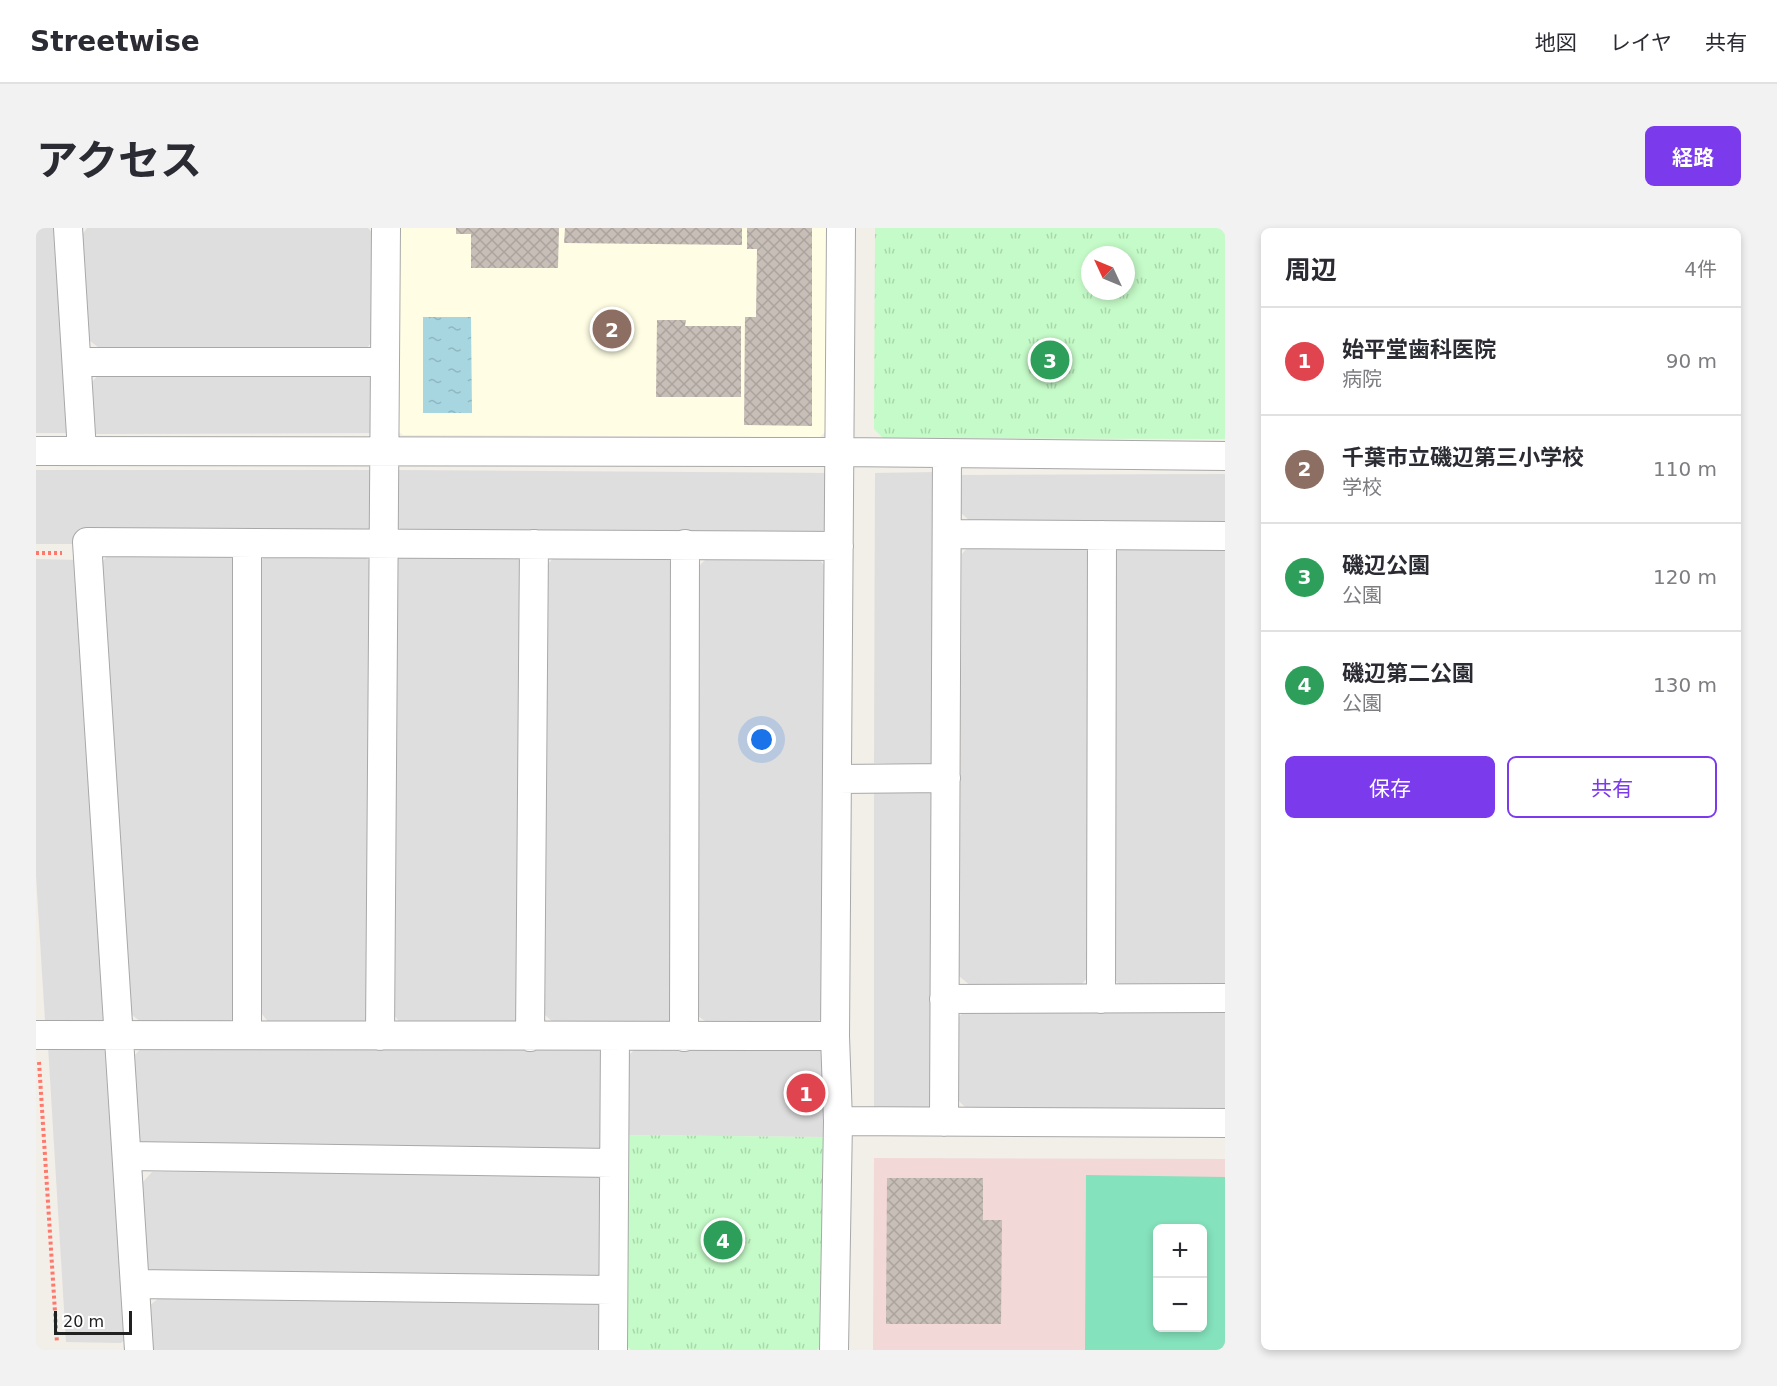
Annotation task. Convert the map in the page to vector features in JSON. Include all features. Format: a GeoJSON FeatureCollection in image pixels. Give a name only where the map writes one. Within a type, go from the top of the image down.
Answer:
{"type":"FeatureCollection","features":[{"type":"Feature","properties":{"kind":"street"},"geometry":{"type":"LineString","coordinates":[[68,228],[82,451]]}},
{"type":"Feature","properties":{"kind":"street"},"geometry":{"type":"LineString","coordinates":[[380,1036],[383,362],[386,228]]}},
{"type":"Feature","properties":{"kind":"street"},"geometry":{"type":"LineString","coordinates":[[834,1350],[838,1121],[835,1036],[841,228]]}},
{"type":"Feature","properties":{"kind":"street"},"geometry":{"type":"LineString","coordinates":[[78,362],[383,362]]}},
{"type":"Feature","properties":{"kind":"street"},"geometry":{"type":"LineString","coordinates":[[36,451],[840,452],[1225,456]]}},
{"type":"Feature","properties":{"kind":"street"},"geometry":{"type":"LineString","coordinates":[[944,1122],[947,454]]}},
{"type":"Feature","properties":{"kind":"street"},"geometry":{"type":"LineString","coordinates":[[947,534],[1225,536]]}},
{"type":"Feature","properties":{"kind":"street"},"geometry":{"type":"LineString","coordinates":[[1101,999],[1102,535]]}},
{"type":"Feature","properties":{"kind":"street"},"geometry":{"type":"LineString","coordinates":[[140,1350],[87,542],[839,546]]}},
{"type":"Feature","properties":{"kind":"street"},"geometry":{"type":"LineString","coordinates":[[247,544],[247,1035]]}},
{"type":"Feature","properties":{"kind":"street"},"geometry":{"type":"LineString","coordinates":[[530,1037],[534,544]]}},
{"type":"Feature","properties":{"kind":"street"},"geometry":{"type":"LineString","coordinates":[[684,1037],[685,544]]}},
{"type":"Feature","properties":{"kind":"street"},"geometry":{"type":"LineString","coordinates":[[838,779],[946,778]]}},
{"type":"Feature","properties":{"kind":"street"},"geometry":{"type":"LineString","coordinates":[[944,999],[1225,998]]}},
{"type":"Feature","properties":{"kind":"street"},"geometry":{"type":"LineString","coordinates":[[37,1043],[119,1035],[835,1036]]}},
{"type":"Feature","properties":{"kind":"street"},"geometry":{"type":"LineString","coordinates":[[613,1350],[615,1036]]}},
{"type":"Feature","properties":{"kind":"street"},"geometry":{"type":"LineString","coordinates":[[838,1121],[1225,1123]]}},
{"type":"Feature","properties":{"kind":"street"},"geometry":{"type":"LineString","coordinates":[[127,1156],[613,1163]]}},
{"type":"Feature","properties":{"kind":"street"},"geometry":{"type":"LineString","coordinates":[[135,1284],[612,1290]]}},
{"type":"Feature","properties":{"kind":"path"},"geometry":{"type":"LineString","coordinates":[[37,1043],[57,1343]]}},
{"type":"Feature","properties":{"kind":"shaded area"},"geometry":{"type":"Polygon","coordinates":[[[36,228],[58,228],[71,433],[36,433],[36,228]]]}},
{"type":"Feature","properties":{"kind":"shaded area"},"geometry":{"type":"Polygon","coordinates":[[[87,228],[368,228],[375,236],[375,338],[366,349],[99,348],[89,340],[82,235],[87,228]]]}},
{"type":"Feature","properties":{"kind":"shaded area"},"geometry":{"type":"Polygon","coordinates":[[[398,228],[827,228],[826,431],[820,437],[403,435],[397,431],[398,228]]]}},
{"type":"Feature","properties":{"kind":"shaded area"},"geometry":{"type":"Polygon","coordinates":[[[101,372],[365,373],[375,381],[374,433],[95,434],[92,382],[101,372]]]}},
{"type":"Feature","properties":{"kind":"shaded area"},"geometry":{"type":"Polygon","coordinates":[[[36,470],[374,470],[375,523],[365,533],[76,531],[77,544],[36,544],[36,470]]]}},
{"type":"Feature","properties":{"kind":"shaded area"},"geometry":{"type":"Polygon","coordinates":[[[397,470],[828,473],[828,526],[819,535],[405,533],[396,525],[397,470]]]}},
{"type":"Feature","properties":{"kind":"shaded area"},"geometry":{"type":"Polygon","coordinates":[[[937,472],[939,755],[930,765],[874,763],[875,473],[937,472]]]}},
{"type":"Feature","properties":{"kind":"shaded area"},"geometry":{"type":"Polygon","coordinates":[[[1225,474],[1225,524],[971,522],[961,513],[962,475],[1225,474]]]}},
{"type":"Feature","properties":{"kind":"shaded area"},"geometry":{"type":"Polygon","coordinates":[[[971,544],[1081,544],[1092,553],[1090,975],[1081,985],[971,986],[959,976],[962,554],[971,544]]]}},
{"type":"Feature","properties":{"kind":"shaded area"},"geometry":{"type":"Polygon","coordinates":[[[1124,544],[1225,544],[1225,986],[1120,985],[1110,975],[1113,554],[1124,544]]]}},
{"type":"Feature","properties":{"kind":"shaded area"},"geometry":{"type":"Polygon","coordinates":[[[269,552],[362,554],[373,564],[372,1013],[363,1023],[270,1024],[261,1013],[260,562],[269,552]]]}},
{"type":"Feature","properties":{"kind":"shaded area"},"geometry":{"type":"Polygon","coordinates":[[[228,553],[238,562],[238,1013],[228,1023],[141,1022],[131,1014],[101,563],[109,554],[228,553]]]}},
{"type":"Feature","properties":{"kind":"shaded area"},"geometry":{"type":"Polygon","coordinates":[[[404,553],[517,555],[525,564],[516,1022],[402,1025],[393,1014],[394,564],[404,553]]]}},
{"type":"Feature","properties":{"kind":"shaded area"},"geometry":{"type":"Polygon","coordinates":[[[556,555],[666,555],[676,566],[675,1015],[665,1025],[555,1024],[545,1015],[547,565],[556,555]]]}},
{"type":"Feature","properties":{"kind":"shaded area"},"geometry":{"type":"Polygon","coordinates":[[[709,556],[816,556],[826,567],[826,1013],[816,1024],[709,1024],[698,1016],[699,566],[709,556]]]}},
{"type":"Feature","properties":{"kind":"shaded area"},"geometry":{"type":"Polygon","coordinates":[[[36,559],[79,560],[110,1012],[100,1023],[45,1021],[36,876],[36,559]]]}},
{"type":"Feature","properties":{"kind":"shaded area"},"geometry":{"type":"Polygon","coordinates":[[[931,786],[940,796],[938,1101],[928,1111],[874,1110],[874,788],[931,786]]]}},
{"type":"Feature","properties":{"kind":"shaded area"},"geometry":{"type":"Polygon","coordinates":[[[967,1008],[1225,1008],[1225,1111],[969,1111],[959,1101],[959,1017],[967,1008]]]}},
{"type":"Feature","properties":{"kind":"shaded area"},"geometry":{"type":"Polygon","coordinates":[[[101,1043],[111,1055],[129,1336],[121,1343],[66,1342],[48,1046],[101,1043]]]}},
{"type":"Feature","properties":{"kind":"shaded area"},"geometry":{"type":"Polygon","coordinates":[[[143,1046],[594,1046],[605,1056],[605,1141],[597,1150],[151,1151],[139,1140],[134,1056],[143,1046]]]}},
{"type":"Feature","properties":{"kind":"shaded area"},"geometry":{"type":"Polygon","coordinates":[[[816,1046],[825,1053],[823,1137],[624,1135],[628,1056],[637,1047],[816,1046]]]}},
{"type":"Feature","properties":{"kind":"shaded area"},"geometry":{"type":"Polygon","coordinates":[[[874,1158],[1225,1159],[1225,1350],[873,1350],[874,1158]]]}},
{"type":"Feature","properties":{"kind":"shaded area"},"geometry":{"type":"Polygon","coordinates":[[[152,1172],[594,1173],[604,1181],[605,1269],[595,1278],[156,1276],[145,1264],[143,1182],[152,1172]]]}},
{"type":"Feature","properties":{"kind":"shaded area"},"geometry":{"type":"Polygon","coordinates":[[[160,1297],[594,1301],[604,1310],[605,1350],[152,1350],[148,1307],[160,1297]]]}},
{"type":"Feature","properties":{"kind":"green space"},"geometry":{"type":"Polygon","coordinates":[[[875,228],[1225,228],[1225,439],[883,438],[874,429],[875,228]]]}},
{"type":"Feature","properties":{"kind":"green space"},"geometry":{"type":"Polygon","coordinates":[[[624,1135],[823,1137],[822,1344],[817,1350],[631,1350],[624,1343],[624,1135]]]}},
{"type":"Feature","properties":{"kind":"green space"},"geometry":{"type":"Polygon","coordinates":[[[1086,1175],[1225,1177],[1225,1350],[1085,1350],[1086,1175]]]}},
{"type":"Feature","properties":{"kind":"water"},"geometry":{"type":"Polygon","coordinates":[[[423,317],[471,317],[472,413],[423,413],[423,317]]]}},
{"type":"Feature","properties":{"kind":"building"},"geometry":{"type":"Polygon","coordinates":[[[456,228],[559,228],[558,268],[471,268],[471,234],[456,234],[456,228]]]}},
{"type":"Feature","properties":{"kind":"building"},"geometry":{"type":"Polygon","coordinates":[[[565,228],[742,228],[742,245],[564,243],[565,228]]]}},
{"type":"Feature","properties":{"kind":"building"},"geometry":{"type":"Polygon","coordinates":[[[747,228],[812,228],[812,426],[744,425],[745,317],[756,317],[757,249],[747,249],[747,228]]]}},
{"type":"Feature","properties":{"kind":"building"},"geometry":{"type":"Polygon","coordinates":[[[657,320],[686,320],[685,326],[741,326],[741,397],[656,397],[657,320]]]}},
{"type":"Feature","properties":{"kind":"building"},"geometry":{"type":"Polygon","coordinates":[[[887,1178],[983,1178],[983,1220],[1002,1220],[1001,1324],[886,1324],[887,1178]]]}},
{"type":"Feature","properties":{"kind":"place","name":"千葉市立磯辺第三小学校"},"geometry":{"type":"Point","coordinates":[612,329]}},
{"type":"Feature","properties":{"kind":"place","name":"磯辺公園"},"geometry":{"type":"Point","coordinates":[1050,360]}},
{"type":"Feature","properties":{"kind":"place","name":"始平堂歯科医院"},"geometry":{"type":"Point","coordinates":[806,1093]}},
{"type":"Feature","properties":{"kind":"place","name":"磯辺第二公園"},"geometry":{"type":"Point","coordinates":[723,1240]}}]}
